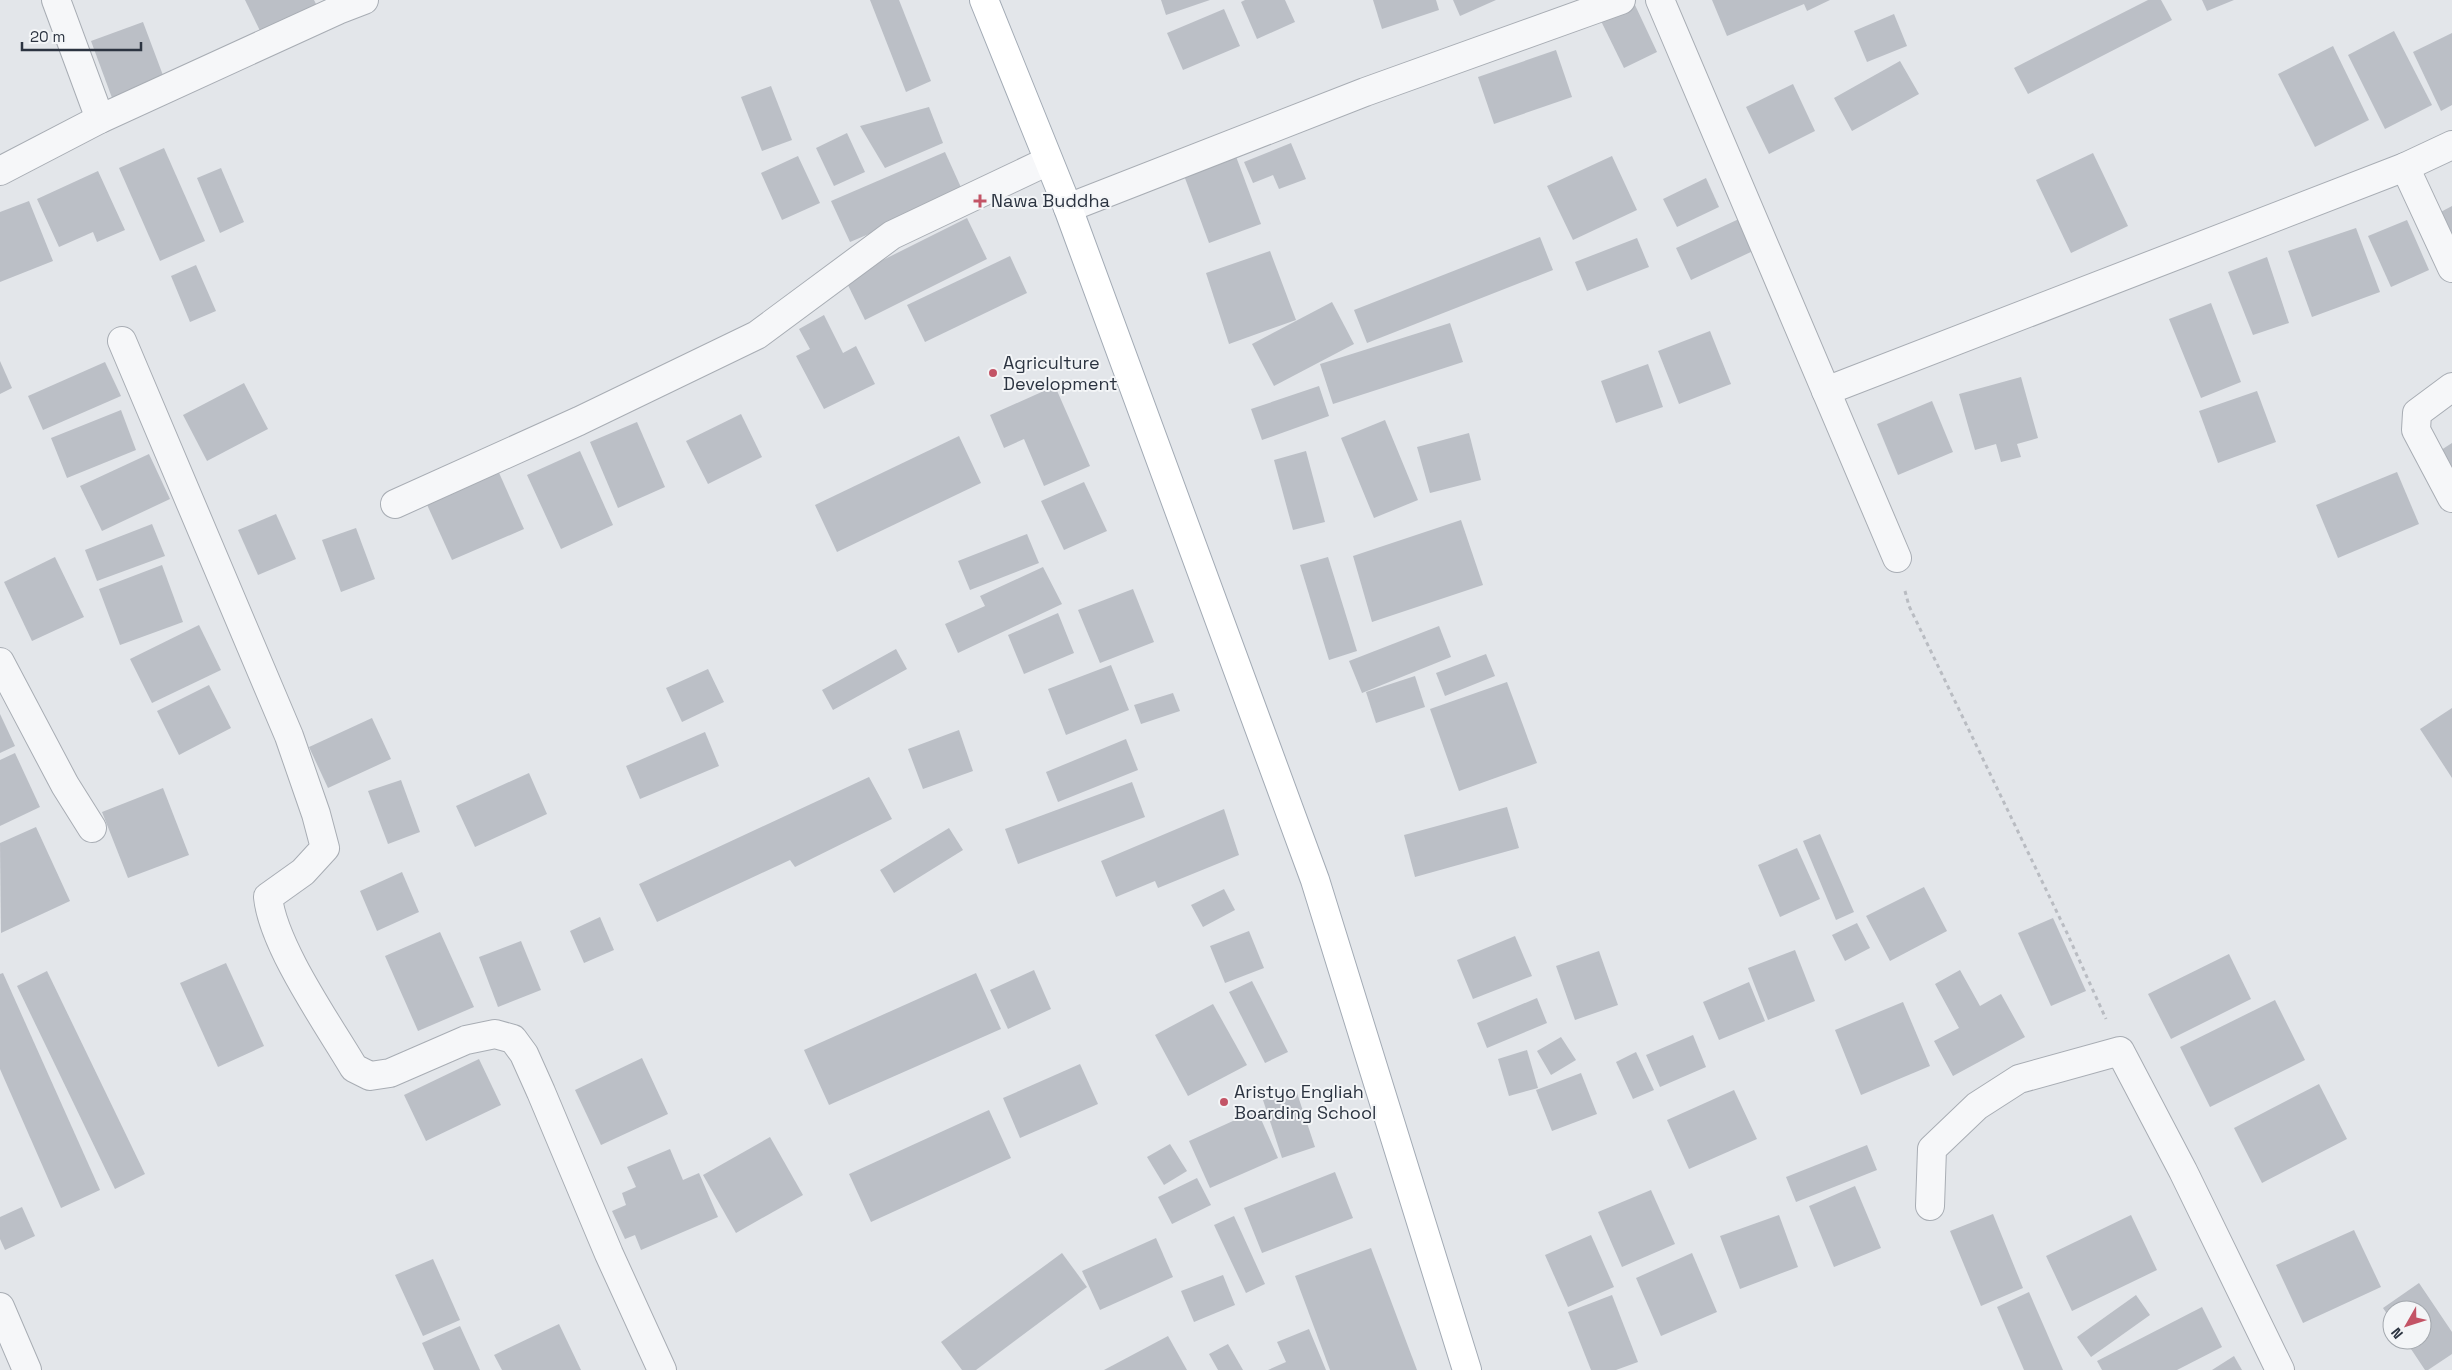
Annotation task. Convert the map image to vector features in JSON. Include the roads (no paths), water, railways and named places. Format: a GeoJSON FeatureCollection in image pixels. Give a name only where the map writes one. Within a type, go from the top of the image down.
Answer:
{"type":"FeatureCollection","features":[{"type":"Feature","properties":{"kind":"main road"},"geometry":{"type":"LineString","coordinates":[[984,0],[1068,208],[1315,880],[1467,1370]]}},
{"type":"Feature","properties":{"kind":"street"},"geometry":{"type":"LineString","coordinates":[[56,0],[100,119]]}},
{"type":"Feature","properties":{"kind":"street"},"geometry":{"type":"LineString","coordinates":[[0,170],[100,119],[338,10],[364,0]]}},
{"type":"Feature","properties":{"kind":"street"},"geometry":{"type":"LineString","coordinates":[[1068,208],[1365,92],[1620,0]]}},
{"type":"Feature","properties":{"kind":"street"},"geometry":{"type":"LineString","coordinates":[[1660,0],[1897,558]]}},
{"type":"Feature","properties":{"kind":"street"},"geometry":{"type":"LineString","coordinates":[[1826,391],[2405,167],[2452,145]]}},
{"type":"Feature","properties":{"kind":"street"},"geometry":{"type":"LineString","coordinates":[[395,504],[579,421],[758,335],[892,235],[1048,161]]}},
{"type":"Feature","properties":{"kind":"street"},"geometry":{"type":"LineString","coordinates":[[2405,167],[2452,268]]}},
{"type":"Feature","properties":{"kind":"street"},"geometry":{"type":"LineString","coordinates":[[122,341],[289,736],[318,822],[325,848],[303,872],[268,897],[269,910],[293,966],[354,1068],[370,1076],[390,1073],[466,1040],[496,1034],[513,1039],[524,1054],[609,1254],[662,1370]]}},
{"type":"Feature","properties":{"kind":"street"},"geometry":{"type":"LineString","coordinates":[[2452,386],[2417,413],[2416,430],[2452,498]]}},
{"type":"Feature","properties":{"kind":"street"},"geometry":{"type":"LineString","coordinates":[[0,662],[65,785],[92,828]]}},
{"type":"Feature","properties":{"kind":"street"},"geometry":{"type":"LineString","coordinates":[[1930,1206],[1932,1149],[1977,1106],[2019,1078],[2120,1051],[2183,1170],[2280,1370]]}},
{"type":"Feature","properties":{"kind":"street"},"geometry":{"type":"LineString","coordinates":[[0,1307],[27,1370]]}},
{"type":"Feature","properties":{"kind":"place","name":"Nawa Buddha"},"geometry":{"type":"Point","coordinates":[980,201]}},
{"type":"Feature","properties":{"kind":"place","name":"Agriculture Development"},"geometry":{"type":"Point","coordinates":[993,373]}},
{"type":"Feature","properties":{"kind":"place","name":"Aristyo Engliah Boarding School"},"geometry":{"type":"Point","coordinates":[1224,1102]}}]}
